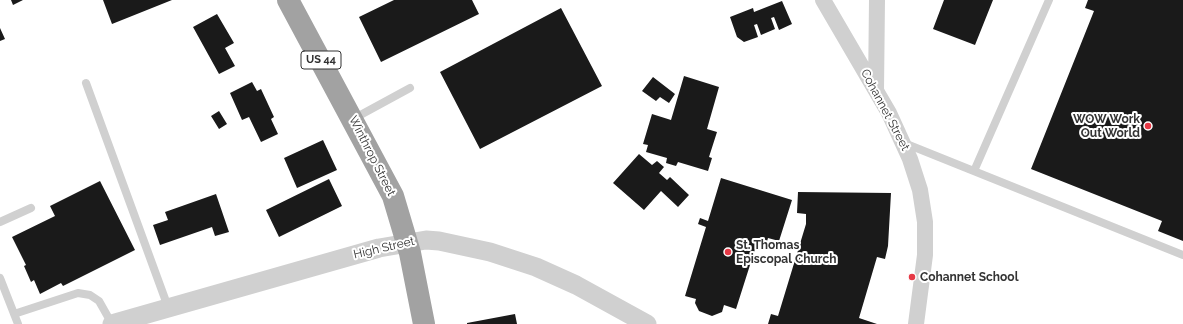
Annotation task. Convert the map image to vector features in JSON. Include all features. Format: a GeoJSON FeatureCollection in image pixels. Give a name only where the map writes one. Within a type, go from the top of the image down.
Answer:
{"type":"FeatureCollection","features":[{"type":"Feature","properties":{"kind":"highway","name":"Winthrop Street"},"geometry":{"type":"LineString","coordinates":[[288,0],[389,187],[407,242],[417,280],[424,324]]}},
{"type":"Feature","properties":{"kind":"street","name":"Cohannet Street"},"geometry":{"type":"LineString","coordinates":[[823,0],[876,90],[903,143],[920,190],[925,222],[924,276],[916,324]]}},
{"type":"Feature","properties":{"kind":"street"},"geometry":{"type":"LineString","coordinates":[[876,90],[877,0]]}},
{"type":"Feature","properties":{"kind":"street","name":"High Street"},"geometry":{"type":"LineString","coordinates":[[112,324],[379,248],[407,242],[439,241],[511,258],[576,284],[647,324]]}},
{"type":"Feature","properties":{"kind":"lane"},"geometry":{"type":"LineString","coordinates":[[974,171],[1049,0]]}},
{"type":"Feature","properties":{"kind":"lane"},"geometry":{"type":"LineString","coordinates":[[86,83],[168,307]]}},
{"type":"Feature","properties":{"kind":"lane"},"geometry":{"type":"LineString","coordinates":[[353,119],[410,88]]}},
{"type":"Feature","properties":{"kind":"lane"},"geometry":{"type":"LineString","coordinates":[[903,143],[1183,255]]}},
{"type":"Feature","properties":{"kind":"lane"},"geometry":{"type":"LineString","coordinates":[[0,222],[31,208]]}},
{"type":"Feature","properties":{"kind":"lane"},"geometry":{"type":"LineString","coordinates":[[0,278],[18,324]]}},
{"type":"Feature","properties":{"kind":"lane"},"geometry":{"type":"LineString","coordinates":[[14,314],[78,293],[90,295],[99,301],[112,324]]}},
{"type":"Feature","properties":{"kind":"building"},"geometry":{"type":"Polygon","coordinates":[[[11,0],[23,0],[13,5],[11,0]]]}},
{"type":"Feature","properties":{"kind":"building"},"geometry":{"type":"Polygon","coordinates":[[[103,0],[172,0],[112,24],[103,0]]]}},
{"type":"Feature","properties":{"kind":"building"},"geometry":{"type":"Polygon","coordinates":[[[394,0],[472,0],[479,14],[381,62],[359,17],[394,0]]]}},
{"type":"Feature","properties":{"kind":"building"},"geometry":{"type":"Polygon","coordinates":[[[944,0],[993,0],[975,45],[933,29],[944,0]]]}},
{"type":"Feature","properties":{"kind":"building"},"geometry":{"type":"Polygon","coordinates":[[[1088,0],[1183,0],[1183,241],[1158,231],[1162,221],[1031,169],[1094,11],[1085,8],[1088,0]]]}},
{"type":"Feature","properties":{"kind":"building"},"geometry":{"type":"Polygon","coordinates":[[[782,1],[792,24],[779,30],[774,17],[771,18],[775,29],[761,35],[757,24],[754,25],[758,37],[744,42],[737,37],[730,17],[753,8],[754,12],[782,1]]]}},
{"type":"Feature","properties":{"kind":"building"},"geometry":{"type":"Polygon","coordinates":[[[561,8],[602,86],[480,149],[440,72],[561,8]]]}},
{"type":"Feature","properties":{"kind":"building"},"geometry":{"type":"Polygon","coordinates":[[[217,14],[234,43],[225,48],[235,66],[219,74],[193,27],[217,14]]]}},
{"type":"Feature","properties":{"kind":"building"},"geometry":{"type":"Polygon","coordinates":[[[0,28],[5,39],[0,41],[0,28]]]}},
{"type":"Feature","properties":{"kind":"building"},"geometry":{"type":"Polygon","coordinates":[[[684,76],[719,87],[707,129],[717,132],[709,157],[712,158],[708,171],[678,162],[676,166],[666,163],[667,158],[646,152],[648,145],[643,144],[652,114],[671,120],[684,76]]]}},
{"type":"Feature","properties":{"kind":"building"},"geometry":{"type":"Polygon","coordinates":[[[653,77],[675,94],[669,103],[660,97],[656,101],[642,91],[653,77]]]}},
{"type":"Feature","properties":{"kind":"building"},"geometry":{"type":"Polygon","coordinates":[[[252,82],[257,91],[261,89],[274,117],[271,119],[278,134],[261,142],[249,117],[242,120],[230,93],[252,82]]]}},
{"type":"Feature","properties":{"kind":"building"},"geometry":{"type":"Polygon","coordinates":[[[219,111],[227,124],[219,129],[211,116],[219,111]]]}},
{"type":"Feature","properties":{"kind":"building"},"geometry":{"type":"Polygon","coordinates":[[[323,140],[337,170],[297,188],[284,158],[323,140]]]}},
{"type":"Feature","properties":{"kind":"building"},"geometry":{"type":"Polygon","coordinates":[[[639,154],[652,165],[657,161],[664,167],[659,173],[667,180],[670,177],[689,195],[678,207],[661,191],[644,210],[613,183],[639,154]]]}},
{"type":"Feature","properties":{"kind":"building"},"geometry":{"type":"Polygon","coordinates":[[[721,178],[792,200],[779,241],[768,238],[766,245],[757,243],[736,309],[724,305],[722,312],[712,316],[699,311],[695,303],[696,299],[685,296],[706,227],[698,224],[700,218],[708,221],[721,178]]]}},
{"type":"Feature","properties":{"kind":"building"},"geometry":{"type":"Polygon","coordinates":[[[329,179],[342,206],[279,237],[266,210],[329,179]]]}},
{"type":"Feature","properties":{"kind":"building"},"geometry":{"type":"Polygon","coordinates":[[[100,181],[135,250],[63,286],[61,283],[40,294],[34,280],[31,282],[24,266],[26,265],[12,237],[55,216],[50,206],[100,181]]]}},
{"type":"Feature","properties":{"kind":"building"},"geometry":{"type":"Polygon","coordinates":[[[798,192],[891,193],[888,246],[885,259],[877,257],[859,318],[877,324],[768,324],[771,314],[778,316],[806,224],[806,214],[797,213],[798,192]]]}},
{"type":"Feature","properties":{"kind":"building"},"geometry":{"type":"Polygon","coordinates":[[[216,194],[229,232],[215,236],[212,227],[160,245],[153,225],[168,220],[165,212],[216,194]]]}},
{"type":"Feature","properties":{"kind":"building"},"geometry":{"type":"Polygon","coordinates":[[[515,314],[517,324],[467,324],[467,323],[515,314]]]}},
{"type":"Feature","properties":{"kind":"place","name":"WOW Work Out World"},"geometry":{"type":"Point","coordinates":[1148,126]}},
{"type":"Feature","properties":{"kind":"place","name":"St. Thomas Episcopal Church"},"geometry":{"type":"Point","coordinates":[728,252]}},
{"type":"Feature","properties":{"kind":"place","name":"Cohannet School"},"geometry":{"type":"Point","coordinates":[912,277]}}]}
